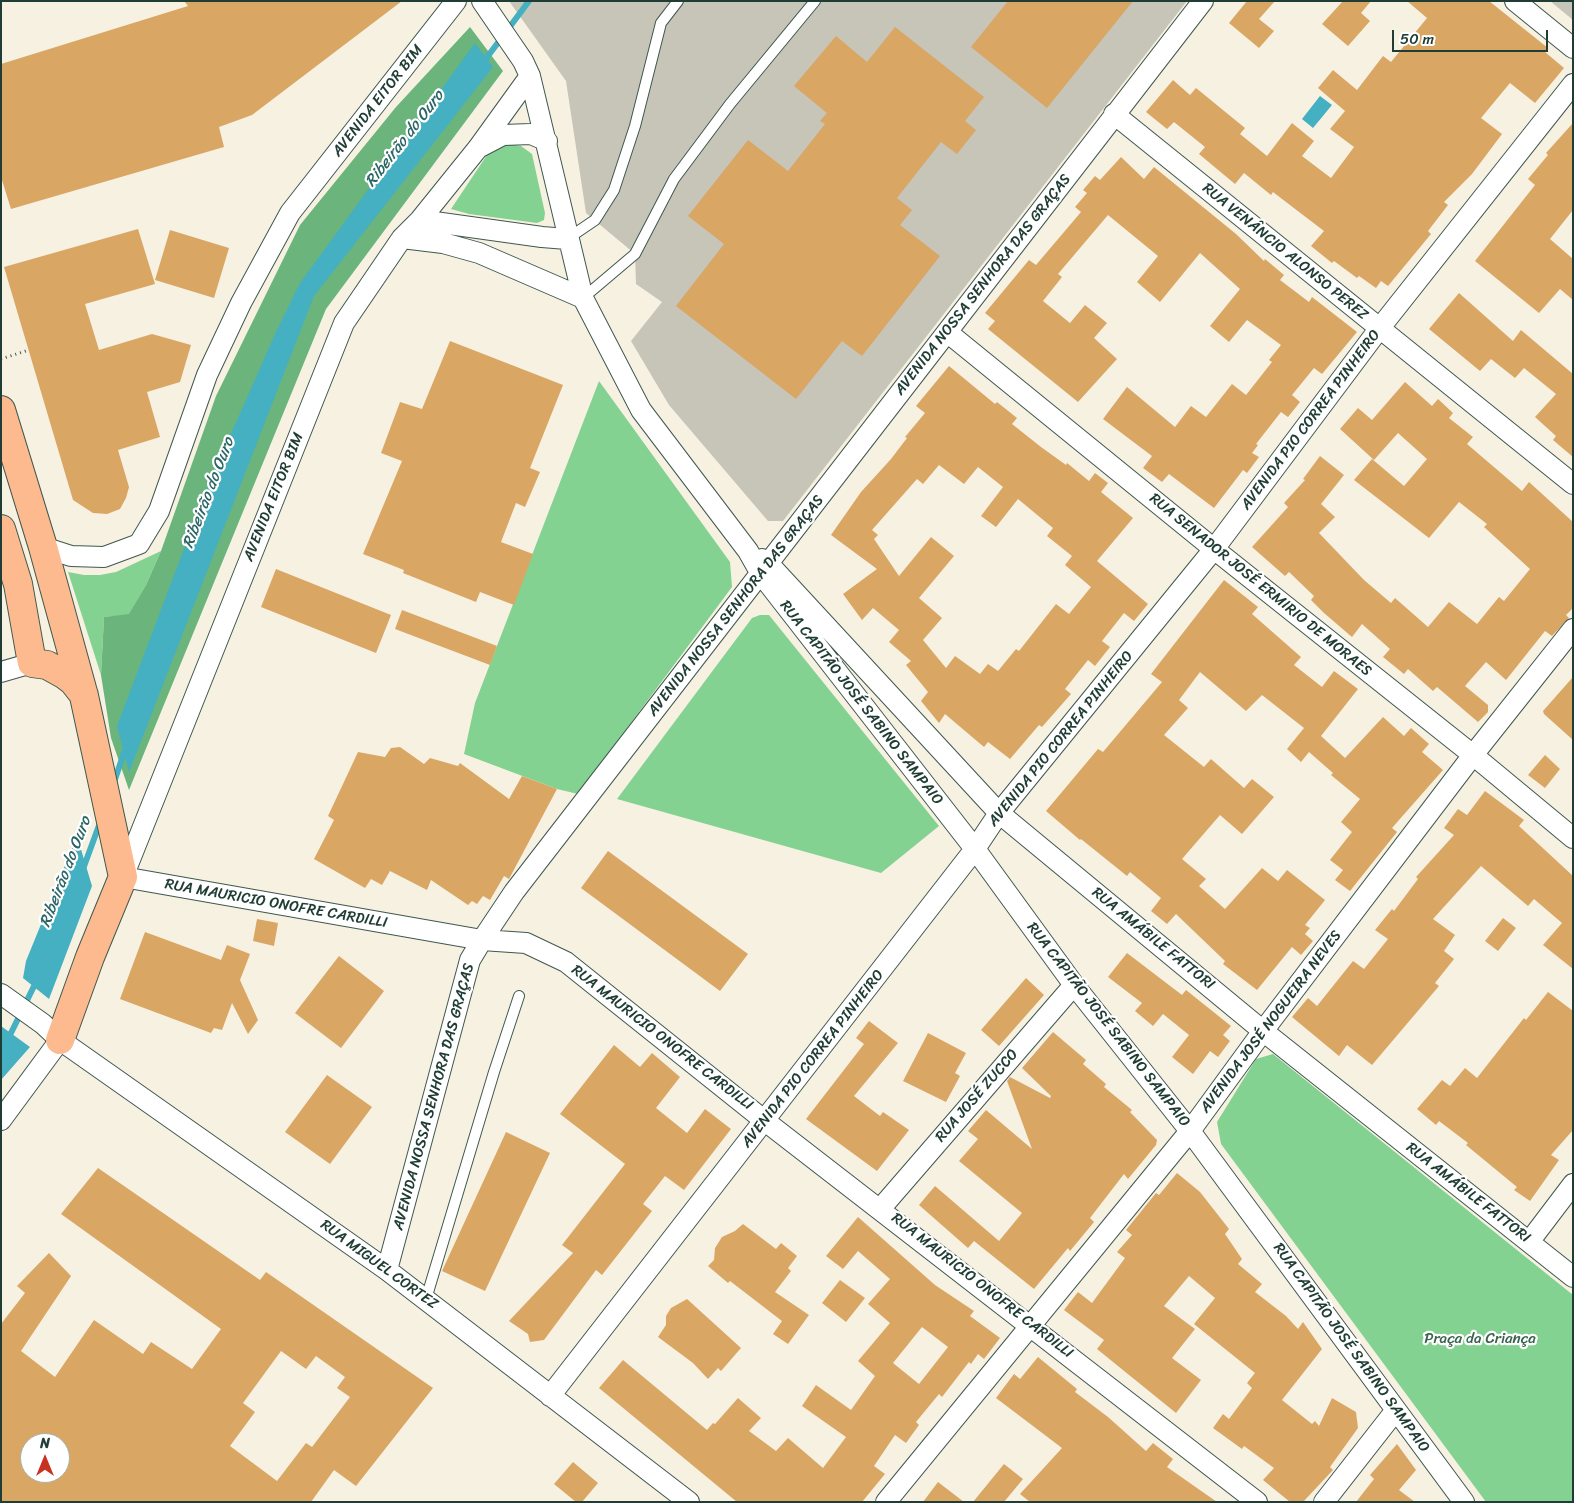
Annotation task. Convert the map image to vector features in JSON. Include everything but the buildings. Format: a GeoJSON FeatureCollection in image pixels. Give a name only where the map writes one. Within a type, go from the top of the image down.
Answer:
{"type":"FeatureCollection","features":[{"type":"Feature","properties":{"kind":"main road"},"geometry":{"type":"LineString","coordinates":[[1,410],[43,547],[84,696],[123,877],[90,957],[52,1032]]}},
{"type":"Feature","properties":{"kind":"main road"},"geometry":{"type":"LineString","coordinates":[[1,529],[18,584],[32,663],[47,665],[65,675],[74,681],[84,696]]}},
{"type":"Feature","properties":{"kind":"street","name":"AVENIDA EITOR BIM"},"geometry":{"type":"LineString","coordinates":[[43,547],[71,556],[104,558],[139,544],[159,512],[207,375],[242,302],[290,213],[456,1]]}},
{"type":"Feature","properties":{"kind":"street","name":"AVENIDA NOSSA SENHORA DAS GRAÇAS"},"geometry":{"type":"LineString","coordinates":[[387,1270],[470,960],[482,940],[514,892],[1203,1]]}},
{"type":"Feature","properties":{"kind":"street"},"geometry":{"type":"LineString","coordinates":[[1515,1],[1573,48]]}},
{"type":"Feature","properties":{"kind":"street","name":"RUA CAPITÃO JOSÉ SABINO SAMPAIO"},"geometry":{"type":"LineString","coordinates":[[483,3],[526,68],[547,141],[567,238],[582,298],[641,410],[764,569],[975,849],[1074,985],[1190,1131],[1464,1502]]}},
{"type":"Feature","properties":{"kind":"street","name":"AVENIDA EITOR BIM"},"geometry":{"type":"LineString","coordinates":[[123,877],[344,323],[402,238],[420,220],[478,148],[526,68]]}},
{"type":"Feature","properties":{"kind":"street","name":"AVENIDA PIO CORREA PINHEIRO"},"geometry":{"type":"LineString","coordinates":[[550,1396],[975,849],[1000,813],[1214,549],[1379,329],[1573,84]]}},
{"type":"Feature","properties":{"kind":"street","name":"RUA VENÂNCIO ALONSO PEREZ"},"geometry":{"type":"LineString","coordinates":[[1114,114],[1573,484]]}},
{"type":"Feature","properties":{"kind":"street","name":"AVENIDA EITOR BIM"},"geometry":{"type":"LineString","coordinates":[[478,148],[503,135],[531,134],[547,141]]}},
{"type":"Feature","properties":{"kind":"street"},"geometry":{"type":"LineString","coordinates":[[420,220],[542,237],[567,238]]}},
{"type":"Feature","properties":{"kind":"street"},"geometry":{"type":"LineString","coordinates":[[402,238],[443,243],[479,253],[582,298]]}},
{"type":"Feature","properties":{"kind":"street","name":"RUA SENADOR JOSÉ ERMIRIO DE MORAES"},"geometry":{"type":"LineString","coordinates":[[947,332],[1214,549],[1473,755],[1573,838]]}},
{"type":"Feature","properties":{"kind":"street","name":"RUA AMÁBILE FATTORI"},"geometry":{"type":"LineString","coordinates":[[764,569],[1000,813],[1263,1031],[1573,1277]]}},
{"type":"Feature","properties":{"kind":"street","name":"AVENIDA JOSÉ NOGUEIRA NEVES"},"geometry":{"type":"LineString","coordinates":[[886,1502],[1190,1131],[1263,1031],[1473,755],[1573,629]]}},
{"type":"Feature","properties":{"kind":"street"},"geometry":{"type":"LineString","coordinates":[[1,672],[32,663]]}},
{"type":"Feature","properties":{"kind":"street","name":"RUA MAURICIO ONOFRE CARDILLI"},"geometry":{"type":"LineString","coordinates":[[123,877],[482,940],[526,943],[566,962],[765,1120],[1258,1502]]}},
{"type":"Feature","properties":{"kind":"street","name":"RUA JOSÉ ZUCCO"},"geometry":{"type":"LineString","coordinates":[[881,1208],[1074,985]]}},
{"type":"Feature","properties":{"kind":"street","name":"RUA MIGUEL CORTEZ"},"geometry":{"type":"LineString","coordinates":[[1,994],[387,1270],[689,1502]]}},
{"type":"Feature","properties":{"kind":"street"},"geometry":{"type":"LineString","coordinates":[[1,1120],[52,1032]]}},
{"type":"Feature","properties":{"kind":"street"},"geometry":{"type":"LineString","coordinates":[[1529,1242],[1573,1184]]}},
{"type":"Feature","properties":{"kind":"street"},"geometry":{"type":"LineString","coordinates":[[1324,1502],[1396,1410]]}},
{"type":"Feature","properties":{"kind":"lane"},"geometry":{"type":"LineString","coordinates":[[567,238],[595,220],[614,190],[635,126],[661,23],[678,1]]}},
{"type":"Feature","properties":{"kind":"lane"},"geometry":{"type":"LineString","coordinates":[[582,298],[635,254],[674,179],[730,104],[815,1]]}},
{"type":"Feature","properties":{"kind":"lane"},"geometry":{"type":"LineString","coordinates":[[426,1299],[494,1072],[519,996]]}},
{"type":"Feature","properties":{"kind":"path"},"geometry":{"type":"LineString","coordinates":[[1,359],[29,350]]}},
{"type":"Feature","properties":{"kind":"shaded area"},"geometry":{"type":"Polygon","coordinates":[[[509,1],[1187,1],[783,521],[768,521],[669,405],[631,341],[662,302],[636,284],[635,254],[586,213],[566,81],[509,1]]]}},
{"type":"Feature","properties":{"kind":"shaded area"},"geometry":{"type":"Polygon","coordinates":[[[1550,1],[1573,1],[1573,20],[1550,1]]]}},
{"type":"Feature","properties":{"kind":"green space"},"geometry":{"type":"Polygon","coordinates":[[[470,27],[503,71],[326,309],[129,790],[111,738],[101,675],[104,617],[129,614],[146,585],[161,551],[216,396],[300,225],[396,107],[470,27]]]}},
{"type":"Feature","properties":{"kind":"green space"},"geometry":{"type":"Polygon","coordinates":[[[509,144],[521,146],[532,154],[545,213],[544,220],[537,223],[469,214],[451,209],[487,155],[496,146],[509,144]]]}},
{"type":"Feature","properties":{"kind":"green space"},"geometry":{"type":"Polygon","coordinates":[[[599,381],[730,562],[732,587],[578,794],[557,789],[464,754],[475,703],[599,381]]]}},
{"type":"Feature","properties":{"kind":"green space"},"geometry":{"type":"Polygon","coordinates":[[[161,551],[146,585],[129,615],[104,617],[101,675],[68,572],[100,575],[116,572],[161,551]]]}},
{"type":"Feature","properties":{"kind":"green space"},"geometry":{"type":"Polygon","coordinates":[[[760,615],[769,615],[939,826],[881,873],[617,799],[752,618],[760,615]]]}},
{"type":"Feature","properties":{"kind":"green space","name":"Praça da Criança"},"geometry":{"type":"Polygon","coordinates":[[[1273,1054],[1573,1295],[1573,1502],[1486,1502],[1221,1144],[1217,1122],[1256,1059],[1273,1054]]]}},
{"type":"Feature","properties":{"kind":"water"},"geometry":{"type":"Polygon","coordinates":[[[475,43],[493,67],[314,296],[129,772],[117,726],[207,488],[276,332],[300,283],[475,43]]]}},
{"type":"Feature","properties":{"kind":"water"},"geometry":{"type":"Polygon","coordinates":[[[1320,96],[1332,105],[1313,128],[1302,119],[1320,96]]]}},
{"type":"Feature","properties":{"kind":"water"},"geometry":{"type":"Polygon","coordinates":[[[77,836],[92,886],[49,999],[23,978],[26,961],[77,836]]]}},
{"type":"Feature","properties":{"kind":"water"},"geometry":{"type":"Polygon","coordinates":[[[1,1026],[30,1047],[1,1080],[1,1026]]]}},
{"type":"Feature","properties":{"kind":"waterway","name":"Ribeirão do Ouro"},"geometry":{"type":"LineString","coordinates":[[482,64],[529,1]]}},
{"type":"Feature","properties":{"kind":"waterway","name":"Ribeirão do Ouro"},"geometry":{"type":"LineString","coordinates":[[113,785],[126,747]]}},
{"type":"Feature","properties":{"kind":"waterway","name":"Ribeirão do Ouro"},"geometry":{"type":"LineString","coordinates":[[83,869],[101,820]]}},
{"type":"Feature","properties":{"kind":"waterway","name":"Ribeirão do Ouro"},"geometry":{"type":"LineString","coordinates":[[1,1044],[11,1033],[37,980]]}}]}
